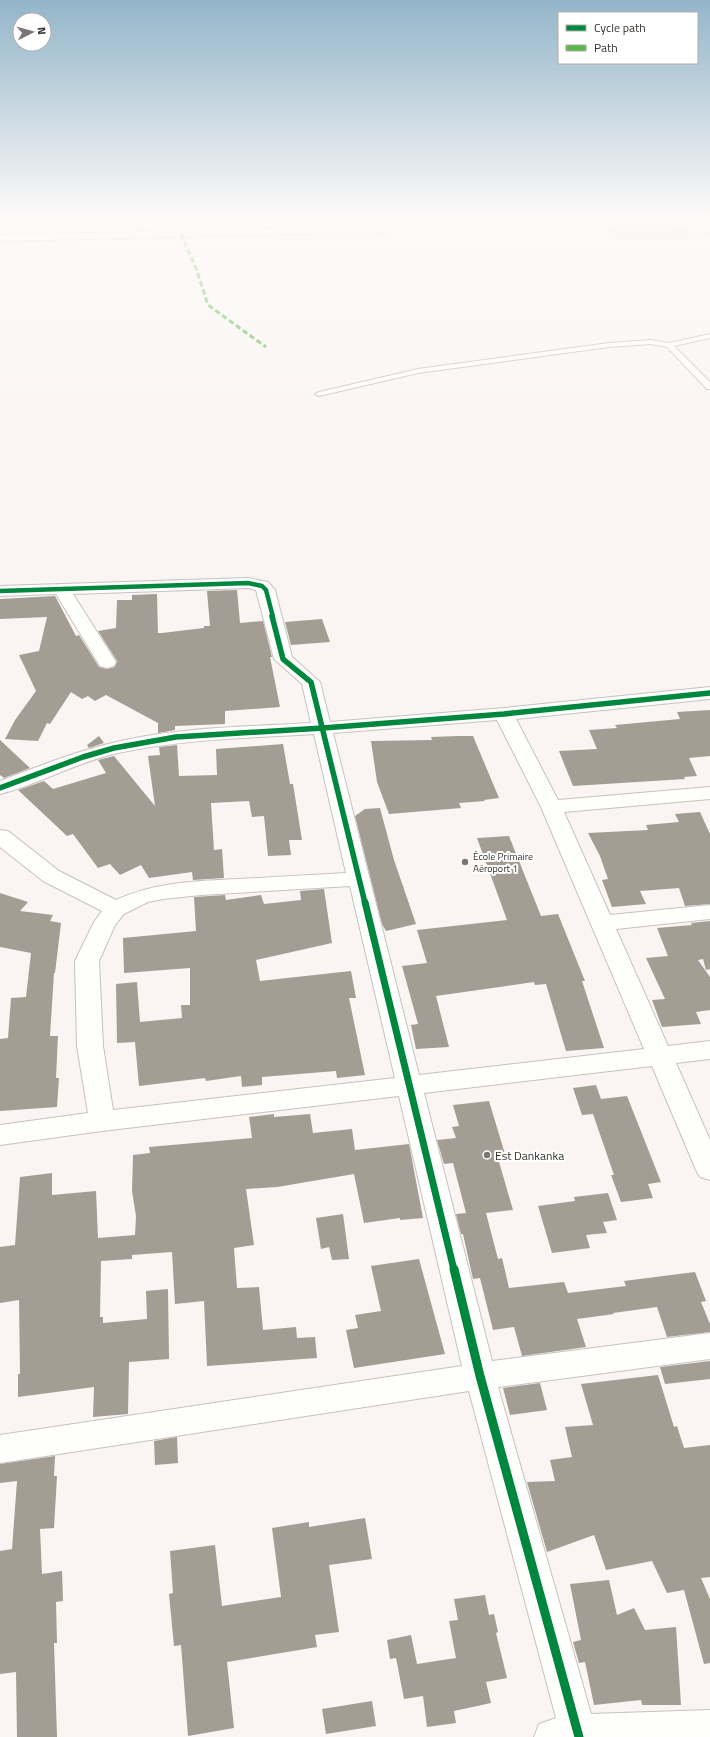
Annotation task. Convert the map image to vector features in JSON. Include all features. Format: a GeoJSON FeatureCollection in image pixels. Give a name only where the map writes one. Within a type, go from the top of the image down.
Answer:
{"type":"FeatureCollection","features":[{"type":"Feature","properties":{"kind":"street"},"geometry":{"type":"LineString","coordinates":[[0,591],[241,583],[255,584],[262,586],[266,590],[283,659],[312,682],[480,1376],[570,1736],[710,1728]]}},
{"type":"Feature","properties":{"kind":"street"},"geometry":{"type":"LineString","coordinates":[[61,589],[107,662]]}},
{"type":"Feature","properties":{"kind":"street"},"geometry":{"type":"LineString","coordinates":[[0,788],[83,757],[114,748],[176,737],[323,728],[504,714],[710,693]]}},
{"type":"Feature","properties":{"kind":"street"},"geometry":{"type":"LineString","coordinates":[[504,714],[551,807],[710,1170]]}},
{"type":"Feature","properties":{"kind":"street"},"geometry":{"type":"LineString","coordinates":[[551,807],[710,793]]}},
{"type":"Feature","properties":{"kind":"street"},"geometry":{"type":"LineString","coordinates":[[0,836],[51,876],[116,909]]}},
{"type":"Feature","properties":{"kind":"street"},"geometry":{"type":"LineString","coordinates":[[102,1121],[90,1046],[87,961],[105,922],[116,909],[141,897],[163,892],[201,888],[360,879]]}},
{"type":"Feature","properties":{"kind":"street"},"geometry":{"type":"LineString","coordinates":[[602,923],[710,912]]}},
{"type":"Feature","properties":{"kind":"street"},"geometry":{"type":"LineString","coordinates":[[0,1135],[102,1121],[710,1050]]}},
{"type":"Feature","properties":{"kind":"street"},"geometry":{"type":"LineString","coordinates":[[0,1449],[480,1376],[710,1346]]}},
{"type":"Feature","properties":{"kind":"lane"},"geometry":{"type":"LineString","coordinates":[[319,394],[418,371],[609,345],[651,342],[669,345],[710,336]]}},
{"type":"Feature","properties":{"kind":"lane"},"geometry":{"type":"LineString","coordinates":[[669,345],[710,387]]}},
{"type":"Feature","properties":{"kind":"building"},"geometry":{"type":"Polygon","coordinates":[[[237,590],[240,623],[263,621],[272,657],[270,657],[280,707],[225,711],[225,724],[175,726],[175,730],[158,733],[158,723],[106,695],[95,701],[88,696],[82,699],[71,692],[50,724],[47,723],[38,741],[5,739],[15,720],[36,691],[19,655],[39,651],[47,617],[0,619],[0,599],[55,596],[76,636],[79,635],[99,667],[107,669],[115,667],[117,661],[98,631],[116,628],[117,600],[132,600],[132,595],[157,594],[158,633],[162,633],[210,626],[207,591],[237,590]]]}},
{"type":"Feature","properties":{"kind":"building"},"geometry":{"type":"Polygon","coordinates":[[[322,619],[330,642],[291,645],[285,622],[322,619]]]}},
{"type":"Feature","properties":{"kind":"building"},"geometry":{"type":"Polygon","coordinates":[[[710,710],[710,756],[689,758],[697,776],[684,777],[685,779],[573,786],[559,751],[597,749],[589,730],[617,728],[615,725],[680,719],[677,712],[710,710]]]}},
{"type":"Feature","properties":{"kind":"building"},"geometry":{"type":"Polygon","coordinates":[[[99,736],[104,743],[89,748],[87,745],[99,736]]]}},
{"type":"Feature","properties":{"kind":"building"},"geometry":{"type":"Polygon","coordinates":[[[473,736],[499,798],[484,800],[485,801],[459,803],[461,808],[389,814],[377,782],[371,741],[432,740],[431,737],[473,736]]]}},
{"type":"Feature","properties":{"kind":"building"},"geometry":{"type":"Polygon","coordinates":[[[0,740],[30,768],[4,778],[0,775],[0,740]]]}},
{"type":"Feature","properties":{"kind":"building"},"geometry":{"type":"Polygon","coordinates":[[[283,744],[290,784],[293,784],[302,840],[289,840],[291,855],[268,856],[264,816],[252,817],[249,801],[211,803],[214,850],[222,849],[224,878],[193,880],[192,872],[149,878],[141,865],[120,875],[110,864],[98,868],[73,834],[67,836],[18,790],[44,781],[53,789],[106,773],[98,760],[114,756],[155,806],[148,756],[160,755],[159,747],[177,745],[179,776],[217,775],[216,749],[283,744]]]}},
{"type":"Feature","properties":{"kind":"building"},"geometry":{"type":"Polygon","coordinates":[[[380,808],[394,860],[416,924],[386,931],[382,924],[355,816],[365,809],[380,808]]]}},
{"type":"Feature","properties":{"kind":"building"},"geometry":{"type":"Polygon","coordinates":[[[700,812],[710,834],[710,904],[685,906],[679,888],[640,891],[646,904],[612,907],[602,880],[608,879],[600,856],[588,833],[648,830],[646,825],[679,822],[675,814],[700,812]]]}},
{"type":"Feature","properties":{"kind":"building"},"geometry":{"type":"Polygon","coordinates":[[[509,836],[541,916],[558,914],[585,981],[582,981],[604,1048],[566,1051],[546,984],[535,985],[534,982],[436,996],[449,1047],[416,1049],[411,1025],[418,1024],[402,966],[427,963],[417,930],[507,920],[477,838],[509,836]]]}},
{"type":"Feature","properties":{"kind":"building"},"geometry":{"type":"Polygon","coordinates":[[[324,889],[332,943],[256,960],[260,981],[351,971],[356,998],[349,998],[365,1075],[337,1078],[336,1071],[262,1077],[262,1085],[242,1087],[241,1076],[206,1081],[205,1078],[139,1086],[135,1042],[117,1043],[116,984],[137,982],[140,1022],[182,1018],[181,1005],[190,1005],[190,968],[124,973],[123,938],[196,931],[194,897],[225,895],[226,900],[261,895],[264,904],[301,900],[300,891],[324,889]]]}},
{"type":"Feature","properties":{"kind":"building"},"geometry":{"type":"Polygon","coordinates":[[[0,893],[28,902],[20,911],[53,915],[50,921],[61,923],[54,973],[50,1036],[58,1036],[56,1078],[59,1078],[57,1107],[0,1111],[0,1039],[8,1038],[11,998],[26,997],[31,953],[0,947],[0,893]]]}},
{"type":"Feature","properties":{"kind":"building"},"geometry":{"type":"Polygon","coordinates":[[[710,921],[710,969],[706,970],[703,959],[698,960],[710,977],[710,1010],[696,1012],[701,1024],[662,1027],[652,1000],[665,999],[646,958],[668,956],[657,928],[692,925],[691,923],[710,921]]]}},
{"type":"Feature","properties":{"kind":"building"},"geometry":{"type":"Polygon","coordinates":[[[596,1085],[601,1099],[627,1096],[661,1182],[648,1184],[653,1198],[621,1202],[611,1175],[614,1175],[593,1114],[582,1115],[573,1088],[596,1085]]]}},
{"type":"Feature","properties":{"kind":"building"},"geometry":{"type":"Polygon","coordinates":[[[489,1101],[505,1154],[497,1155],[513,1210],[486,1213],[498,1259],[502,1258],[509,1288],[564,1282],[568,1293],[626,1286],[624,1281],[695,1272],[706,1301],[701,1302],[710,1324],[710,1332],[667,1337],[657,1307],[577,1319],[586,1347],[522,1356],[514,1327],[493,1330],[480,1278],[473,1279],[463,1234],[461,1234],[456,1214],[466,1213],[453,1163],[444,1164],[437,1140],[456,1138],[452,1127],[459,1126],[453,1105],[489,1101]]]}},
{"type":"Feature","properties":{"kind":"building"},"geometry":{"type":"Polygon","coordinates":[[[274,1114],[274,1117],[310,1114],[313,1133],[352,1129],[355,1150],[409,1144],[423,1218],[400,1220],[400,1218],[364,1223],[354,1174],[277,1187],[246,1189],[254,1245],[234,1248],[237,1288],[259,1287],[263,1330],[296,1327],[297,1338],[315,1337],[317,1358],[207,1366],[204,1301],[175,1304],[172,1252],[132,1255],[132,1259],[101,1261],[100,1317],[103,1317],[103,1323],[147,1319],[146,1291],[168,1289],[169,1359],[129,1362],[128,1414],[93,1417],[94,1387],[18,1397],[18,1374],[20,1374],[19,1300],[0,1303],[0,1247],[15,1245],[20,1177],[52,1173],[52,1195],[96,1191],[98,1238],[135,1235],[136,1216],[132,1191],[133,1155],[150,1153],[149,1147],[252,1138],[249,1117],[274,1114]]]}},
{"type":"Feature","properties":{"kind":"building"},"geometry":{"type":"Polygon","coordinates":[[[608,1193],[617,1220],[603,1222],[607,1233],[586,1235],[590,1248],[552,1253],[538,1206],[575,1201],[574,1197],[608,1193]]]}},
{"type":"Feature","properties":{"kind":"building"},"geometry":{"type":"Polygon","coordinates":[[[343,1214],[349,1259],[332,1260],[329,1247],[321,1249],[316,1218],[343,1214]]]}},
{"type":"Feature","properties":{"kind":"building"},"geometry":{"type":"Polygon","coordinates":[[[419,1259],[445,1354],[354,1368],[346,1330],[358,1328],[355,1315],[381,1311],[371,1266],[419,1259]]]}},
{"type":"Feature","properties":{"kind":"building"},"geometry":{"type":"Polygon","coordinates":[[[710,1361],[710,1379],[665,1384],[660,1367],[710,1361]]]}},
{"type":"Feature","properties":{"kind":"building"},"geometry":{"type":"Polygon","coordinates":[[[658,1375],[674,1427],[677,1426],[684,1448],[710,1445],[710,1577],[701,1578],[710,1599],[710,1663],[704,1664],[684,1590],[667,1593],[652,1561],[606,1570],[594,1535],[547,1552],[527,1482],[555,1481],[550,1460],[572,1457],[565,1427],[593,1425],[581,1384],[658,1375]]]}},
{"type":"Feature","properties":{"kind":"building"},"geometry":{"type":"Polygon","coordinates":[[[540,1383],[547,1410],[510,1415],[503,1388],[540,1383]]]}},
{"type":"Feature","properties":{"kind":"building"},"geometry":{"type":"Polygon","coordinates":[[[177,1437],[178,1463],[155,1465],[154,1441],[177,1437]]]}},
{"type":"Feature","properties":{"kind":"building"},"geometry":{"type":"Polygon","coordinates":[[[55,1456],[54,1476],[57,1476],[54,1528],[40,1529],[42,1574],[62,1571],[63,1601],[56,1602],[57,1643],[54,1643],[57,1737],[17,1737],[16,1672],[0,1674],[0,1551],[12,1549],[17,1481],[0,1483],[0,1464],[55,1456]]]}},
{"type":"Feature","properties":{"kind":"building"},"geometry":{"type":"Polygon","coordinates":[[[365,1518],[372,1559],[329,1565],[339,1632],[315,1635],[317,1647],[227,1662],[234,1728],[188,1736],[181,1645],[174,1646],[169,1594],[173,1593],[170,1551],[215,1545],[222,1606],[281,1597],[272,1528],[309,1522],[309,1527],[365,1518]]]}},
{"type":"Feature","properties":{"kind":"building"},"geometry":{"type":"Polygon","coordinates":[[[609,1580],[617,1615],[634,1608],[645,1630],[676,1627],[681,1705],[642,1705],[641,1700],[594,1705],[585,1662],[579,1663],[573,1642],[581,1640],[570,1584],[609,1580]]]}},
{"type":"Feature","properties":{"kind":"building"},"geometry":{"type":"Polygon","coordinates":[[[485,1595],[489,1615],[494,1614],[498,1632],[496,1633],[507,1678],[486,1682],[491,1703],[454,1711],[456,1723],[427,1727],[423,1696],[404,1699],[396,1658],[390,1659],[387,1640],[411,1635],[417,1664],[456,1658],[449,1621],[458,1620],[454,1599],[485,1595]]]}},
{"type":"Feature","properties":{"kind":"building"},"geometry":{"type":"Polygon","coordinates":[[[372,1701],[376,1726],[326,1734],[322,1709],[372,1701]]]}},
{"type":"Feature","properties":{"kind":"marked path"},"geometry":{"type":"LineString","coordinates":[[205,296],[208,305],[266,347]]}},
{"type":"Feature","properties":{"kind":"cycle path"},"geometry":{"type":"LineString","coordinates":[[0,591],[248,583],[262,586],[266,590],[283,659],[311,682],[480,1376],[579,1737]]}},
{"type":"Feature","properties":{"kind":"cycle path"},"geometry":{"type":"LineString","coordinates":[[0,788],[83,757],[114,748],[176,737],[323,728],[504,714],[710,693]]}},
{"type":"Feature","properties":{"kind":"place","name":"École Primaire Aéroport 1"},"geometry":{"type":"Point","coordinates":[465,862]}},
{"type":"Feature","properties":{"kind":"place","name":"Est Dankanka"},"geometry":{"type":"Point","coordinates":[487,1155]}}]}
